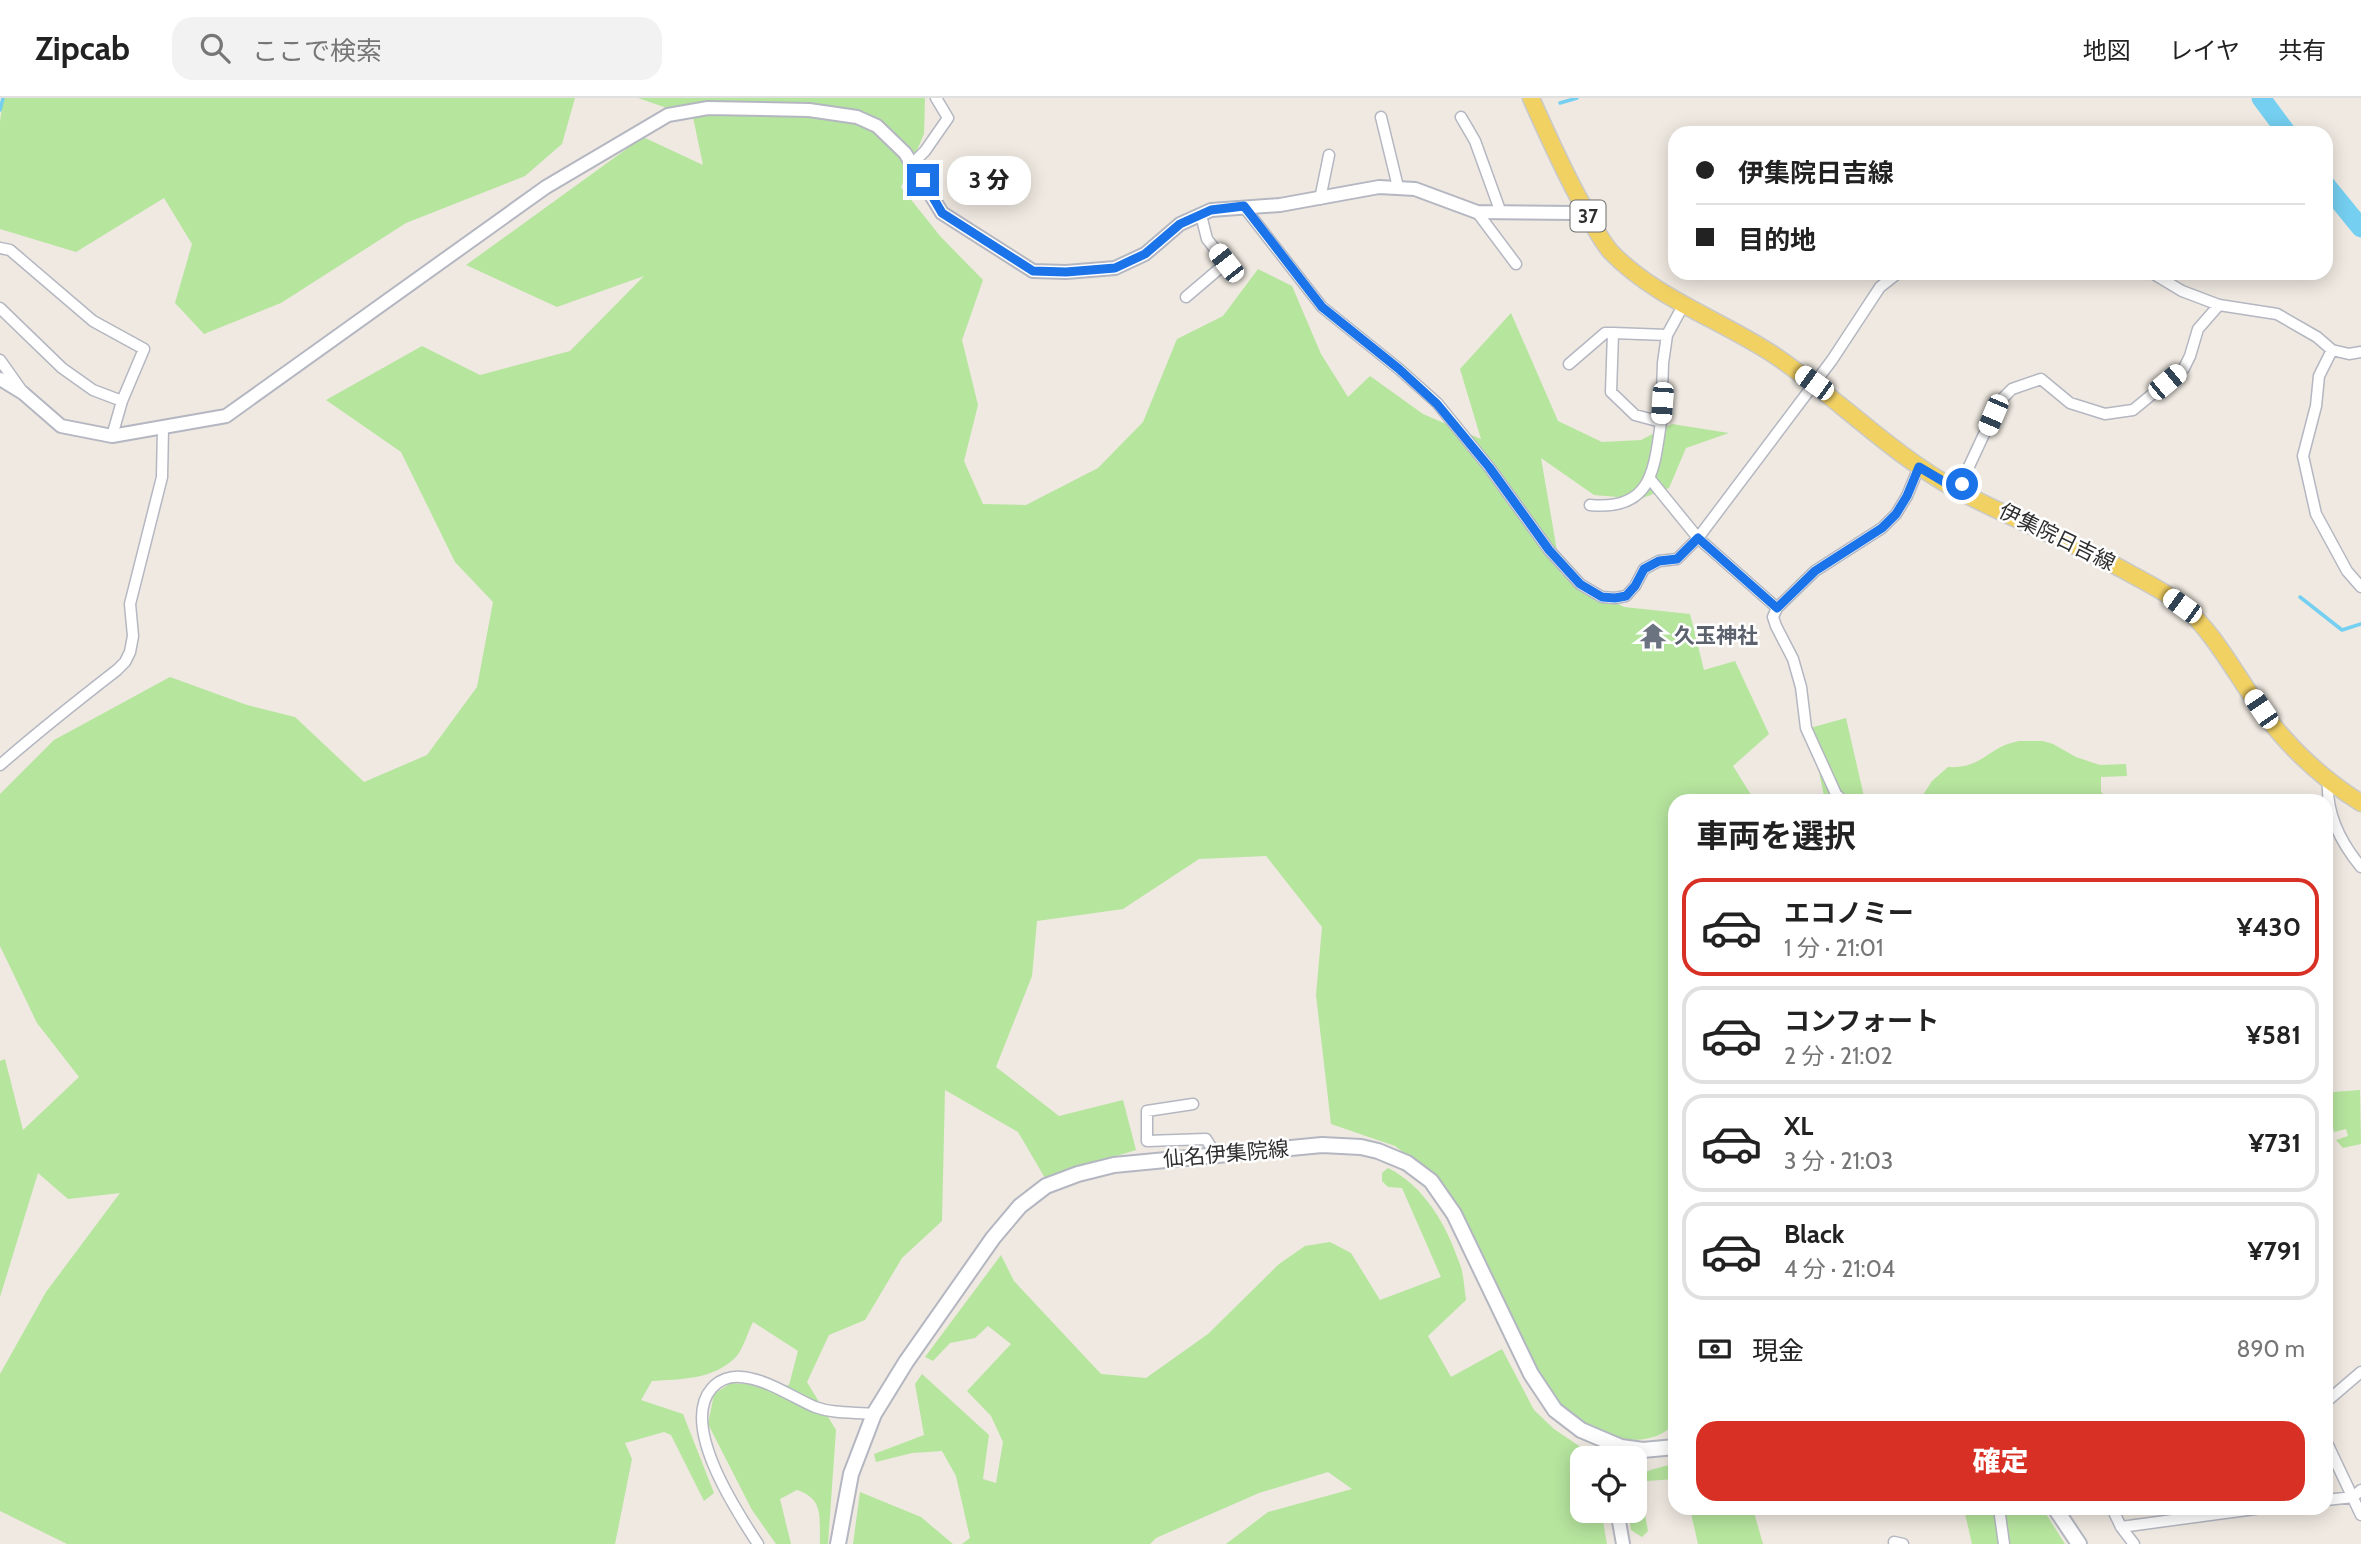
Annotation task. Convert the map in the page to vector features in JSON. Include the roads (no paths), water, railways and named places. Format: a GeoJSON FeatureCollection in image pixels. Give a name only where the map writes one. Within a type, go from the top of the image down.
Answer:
{"type":"FeatureCollection","features":[{"type":"Feature","properties":{"kind":"main road","name":"伊集院日吉線"},"geometry":{"type":"LineString","coordinates":[[1531,98],[1600,238],[1631,270],[1684,304],[1747,337],[1814,383],[1883,442],[1919,467],[1958,490],[2107,560],[2182,606],[2218,647],[2285,742],[2328,781],[2361,803]]}},
{"type":"Feature","properties":{"kind":"main road","name":"仙名伊集院線"},"geometry":{"type":"LineString","coordinates":[[838,1544],[850,1474],[874,1414],[906,1362],[1011,1216],[1032,1195],[1060,1179],[1096,1168],[1216,1154],[1342,1145],[1395,1157],[1419,1171],[1437,1189],[1454,1214],[1531,1374],[1545,1397],[1561,1415],[1609,1446]]}},
{"type":"Feature","properties":{"kind":"main road","name":"仙名伊集院線"},"geometry":{"type":"LineString","coordinates":[[1647,1450],[1668,1448]]}},
{"type":"Feature","properties":{"kind":"main road"},"geometry":{"type":"LineString","coordinates":[[2060,1515],[2079,1544]]}},
{"type":"Feature","properties":{"kind":"street"},"geometry":{"type":"LineString","coordinates":[[913,163],[925,151],[948,118],[936,98]]}},
{"type":"Feature","properties":{"kind":"street"},"geometry":{"type":"LineString","coordinates":[[0,379],[23,393],[61,426],[113,436],[226,416],[546,187],[668,115],[708,108],[809,110],[857,117],[884,132],[913,163],[942,213],[1033,271],[1066,272],[1115,268],[1145,254],[1180,224],[1211,210],[1280,205],[1379,187],[1416,190],[1477,212],[1575,213],[1584,209]]}},
{"type":"Feature","properties":{"kind":"street"},"geometry":{"type":"LineString","coordinates":[[1381,117],[1398,187]]}},
{"type":"Feature","properties":{"kind":"street"},"geometry":{"type":"LineString","coordinates":[[1461,117],[1475,141],[1501,213]]}},
{"type":"Feature","properties":{"kind":"street"},"geometry":{"type":"LineString","coordinates":[[1320,199],[1329,155]]}},
{"type":"Feature","properties":{"kind":"street"},"geometry":{"type":"LineString","coordinates":[[1244,206],[1322,307],[1399,369],[1437,404],[1489,467],[1549,550],[1580,584],[1602,597],[1626,596],[1644,569],[1659,561],[1677,559],[1698,538],[1832,360],[1880,286],[1888,280]]}},
{"type":"Feature","properties":{"kind":"street"},"geometry":{"type":"LineString","coordinates":[[1477,212],[1516,264]]}},
{"type":"Feature","properties":{"kind":"street"},"geometry":{"type":"LineString","coordinates":[[1186,297],[1226,263],[1207,239],[1201,215]]}},
{"type":"Feature","properties":{"kind":"street"},"geometry":{"type":"LineString","coordinates":[[0,248],[10,250],[93,321],[144,349],[122,401],[113,436]]}},
{"type":"Feature","properties":{"kind":"street"},"geometry":{"type":"LineString","coordinates":[[2164,280],[2182,291],[2219,305],[2277,314],[2318,337],[2332,349],[2348,354],[2361,352]]}},
{"type":"Feature","properties":{"kind":"street"},"geometry":{"type":"LineString","coordinates":[[1590,505],[1619,505],[1637,497],[1650,479],[1654,470],[1661,422],[1662,363],[1667,335],[1684,304]]}},
{"type":"Feature","properties":{"kind":"street"},"geometry":{"type":"LineString","coordinates":[[1958,490],[1999,402],[2012,389],[2041,379],[2070,403],[2105,414],[2133,410],[2184,368],[2198,329],[2219,305]]}},
{"type":"Feature","properties":{"kind":"street"},"geometry":{"type":"LineString","coordinates":[[0,308],[62,368],[93,390],[122,401]]}},
{"type":"Feature","properties":{"kind":"street"},"geometry":{"type":"LineString","coordinates":[[1569,364],[1605,333],[1667,335]]}},
{"type":"Feature","properties":{"kind":"street"},"geometry":{"type":"LineString","coordinates":[[1613,333],[1611,392],[1635,415],[1661,422]]}},
{"type":"Feature","properties":{"kind":"street"},"geometry":{"type":"LineString","coordinates":[[2332,349],[2319,376],[2316,406],[2303,456],[2316,514],[2347,571],[2361,587]]}},
{"type":"Feature","properties":{"kind":"street"},"geometry":{"type":"LineString","coordinates":[[0,360],[23,393]]}},
{"type":"Feature","properties":{"kind":"street"},"geometry":{"type":"LineString","coordinates":[[0,765],[117,670],[130,652],[133,636],[130,604],[162,477],[163,428]]}},
{"type":"Feature","properties":{"kind":"street"},"geometry":{"type":"LineString","coordinates":[[1836,794],[1806,728],[1801,687],[1793,659],[1773,617],[1777,608],[1815,571],[1882,528],[1896,514],[1919,467]]}},
{"type":"Feature","properties":{"kind":"street"},"geometry":{"type":"LineString","coordinates":[[1650,479],[1698,538],[1777,608]]}},
{"type":"Feature","properties":{"kind":"street"},"geometry":{"type":"LineString","coordinates":[[2327,794],[2328,781]]}},
{"type":"Feature","properties":{"kind":"street"},"geometry":{"type":"LineString","coordinates":[[2333,813],[2343,844],[2361,867]]}},
{"type":"Feature","properties":{"kind":"street"},"geometry":{"type":"LineString","coordinates":[[1194,1104],[1147,1111],[1147,1141],[1206,1139],[1216,1154]]}},
{"type":"Feature","properties":{"kind":"street"},"geometry":{"type":"LineString","coordinates":[[2333,1396],[2361,1373]]}},
{"type":"Feature","properties":{"kind":"street"},"geometry":{"type":"LineString","coordinates":[[758,1544],[731,1503],[712,1466],[701,1417],[706,1394],[716,1384],[729,1378],[742,1377],[759,1381],[816,1407],[836,1413],[874,1414]]}},
{"type":"Feature","properties":{"kind":"street"},"geometry":{"type":"LineString","coordinates":[[2333,1453],[2357,1493],[2361,1515]]}},
{"type":"Feature","properties":{"kind":"street"},"geometry":{"type":"LineString","coordinates":[[2333,1498],[2357,1493]]}},
{"type":"Feature","properties":{"kind":"street"},"geometry":{"type":"LineString","coordinates":[[2000,1515],[2004,1544]]}},
{"type":"Feature","properties":{"kind":"street"},"geometry":{"type":"LineString","coordinates":[[2115,1515],[2134,1544]]}},
{"type":"Feature","properties":{"kind":"street"},"geometry":{"type":"LineString","coordinates":[[2121,1527],[2210,1515]]}},
{"type":"Feature","properties":{"kind":"street"},"geometry":{"type":"LineString","coordinates":[[1619,1523],[1623,1544]]}},
{"type":"Feature","properties":{"kind":"waterway"},"geometry":{"type":"LineString","coordinates":[[0,110],[3,98]]}},
{"type":"Feature","properties":{"kind":"waterway"},"geometry":{"type":"LineString","coordinates":[[1560,103],[1577,98]]}},
{"type":"Feature","properties":{"kind":"waterway"},"geometry":{"type":"LineString","coordinates":[[2261,98],[2282,126]]}},
{"type":"Feature","properties":{"kind":"waterway"},"geometry":{"type":"LineString","coordinates":[[2333,194],[2361,228]]}},
{"type":"Feature","properties":{"kind":"waterway"},"geometry":{"type":"LineString","coordinates":[[2300,597],[2342,630],[2361,624]]}},
{"type":"Feature","properties":{"kind":"place","name":"久玉神社"},"geometry":{"type":"Point","coordinates":[1653,636]}}]}
